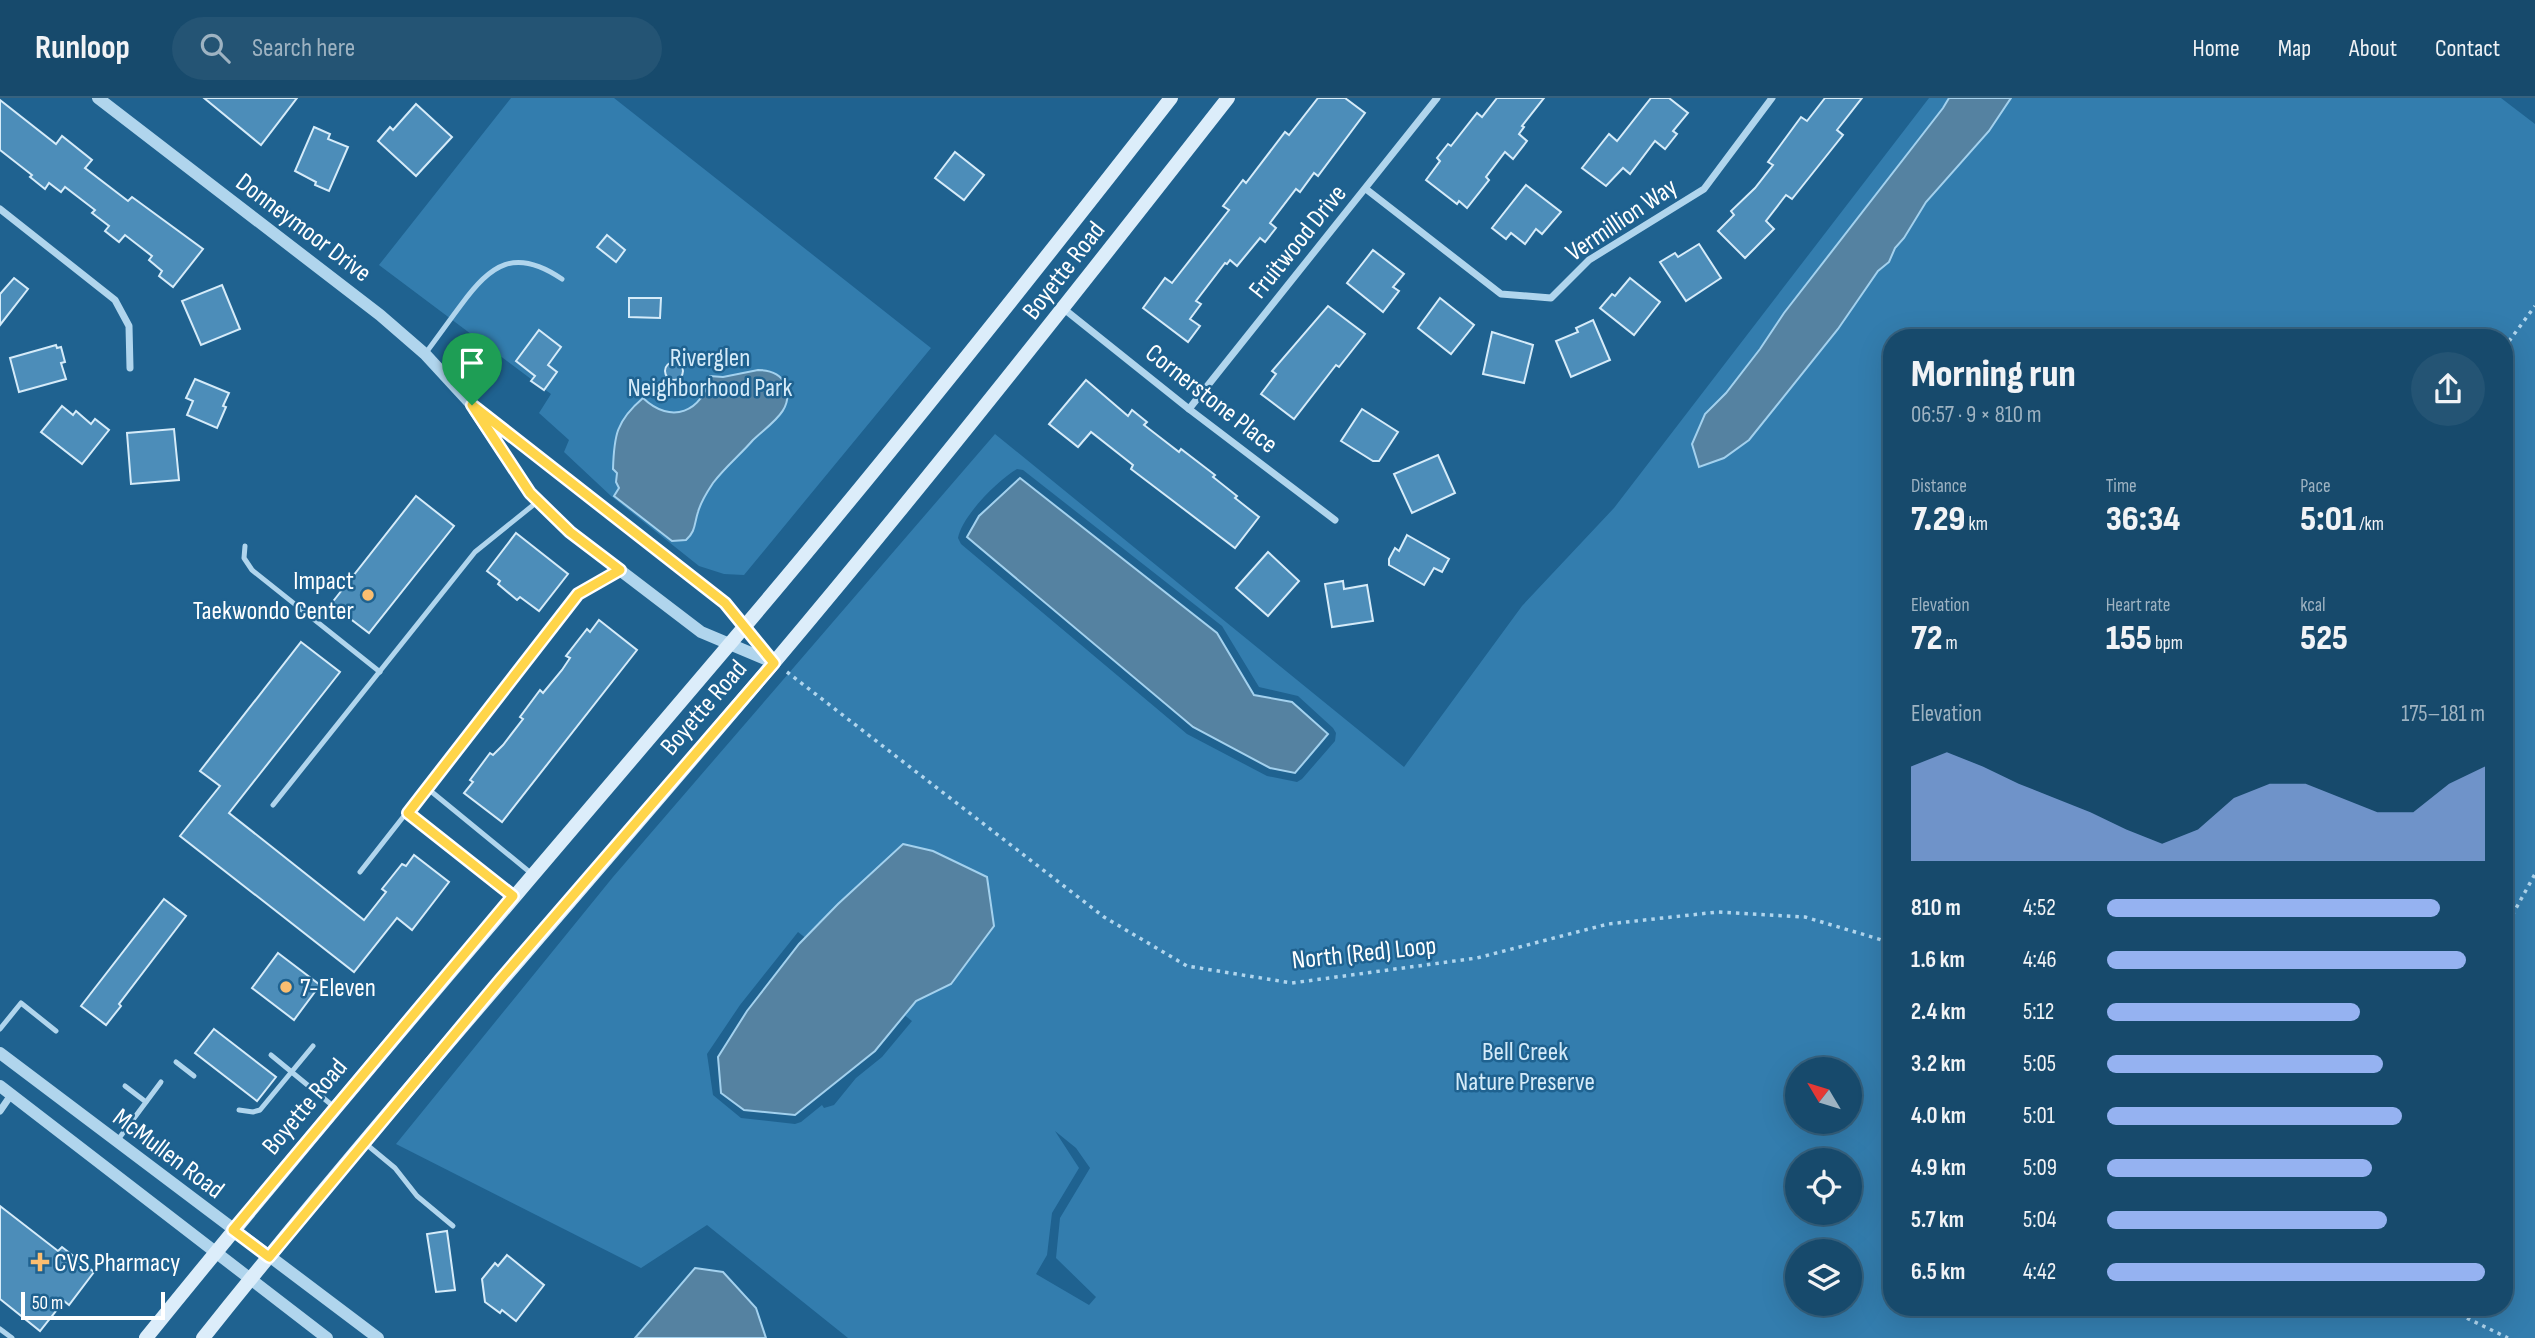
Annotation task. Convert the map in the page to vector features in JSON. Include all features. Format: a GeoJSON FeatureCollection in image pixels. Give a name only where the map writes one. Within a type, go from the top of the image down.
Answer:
{"type":"FeatureCollection","features":[{"type":"Feature","properties":{"kind":"main road","name":"Boyette Road"},"geometry":{"type":"LineString","coordinates":[[146,1338],[334,1107],[744,626],[1024,286],[1171,98]]}},
{"type":"Feature","properties":{"kind":"main road","name":"Boyette Road"},"geometry":{"type":"LineString","coordinates":[[203,1338],[364,1142],[774,663],[920,487],[1064,309],[1228,98]]}},
{"type":"Feature","properties":{"kind":"street","name":"Donneymoor Drive"},"geometry":{"type":"LineString","coordinates":[[99,98],[380,315],[425,354],[472,405],[725,603],[774,663]]}},
{"type":"Feature","properties":{"kind":"street","name":"Fruitwood Drive"},"geometry":{"type":"LineString","coordinates":[[1189,409],[1437,98]]}},
{"type":"Feature","properties":{"kind":"street","name":"Vermillion Way"},"geometry":{"type":"LineString","coordinates":[[1366,189],[1501,294],[1551,298],[1589,260],[1704,189],[1772,98]]}},
{"type":"Feature","properties":{"kind":"street"},"geometry":{"type":"LineString","coordinates":[[0,209],[115,300],[129,326],[130,368]]}},
{"type":"Feature","properties":{"kind":"street","name":"Cornerstone Place"},"geometry":{"type":"LineString","coordinates":[[1064,309],[1189,409],[1335,520]]}},
{"type":"Feature","properties":{"kind":"street","name":"Donneymoor Drive"},"geometry":{"type":"LineString","coordinates":[[472,405],[514,472],[538,502],[570,532],[701,632],[774,663]]}},
{"type":"Feature","properties":{"kind":"street","name":"McMullen Road"},"geometry":{"type":"LineString","coordinates":[[0,1053],[378,1338]]}},
{"type":"Feature","properties":{"kind":"street","name":"McMullen Road"},"geometry":{"type":"LineString","coordinates":[[0,1086],[327,1338]]}},
{"type":"Feature","properties":{"kind":"street"},"geometry":{"type":"LineString","coordinates":[[0,1111],[11,1095]]}},
{"type":"Feature","properties":{"kind":"lane"},"geometry":{"type":"LineString","coordinates":[[425,354],[486,273],[507,264],[528,263],[562,279]]}},
{"type":"Feature","properties":{"kind":"lane"},"geometry":{"type":"LineString","coordinates":[[273,805],[475,552],[538,502]]}},
{"type":"Feature","properties":{"kind":"lane"},"geometry":{"type":"LineString","coordinates":[[245,546],[244,558],[252,570],[380,672]]}},
{"type":"Feature","properties":{"kind":"lane"},"geometry":{"type":"LineString","coordinates":[[360,872],[578,594],[620,570]]}},
{"type":"Feature","properties":{"kind":"lane"},"geometry":{"type":"LineString","coordinates":[[426,788],[532,874]]}},
{"type":"Feature","properties":{"kind":"lane"},"geometry":{"type":"LineString","coordinates":[[408,813],[513,896]]}},
{"type":"Feature","properties":{"kind":"lane"},"geometry":{"type":"LineString","coordinates":[[0,1029],[21,1003],[56,1031]]}},
{"type":"Feature","properties":{"kind":"lane"},"geometry":{"type":"LineString","coordinates":[[239,1110],[260,1110],[313,1046]]}},
{"type":"Feature","properties":{"kind":"lane"},"geometry":{"type":"LineString","coordinates":[[271,1055],[334,1107]]}},
{"type":"Feature","properties":{"kind":"lane"},"geometry":{"type":"LineString","coordinates":[[176,1062],[194,1076]]}},
{"type":"Feature","properties":{"kind":"lane"},"geometry":{"type":"LineString","coordinates":[[116,1141],[161,1082]]}},
{"type":"Feature","properties":{"kind":"lane"},"geometry":{"type":"LineString","coordinates":[[125,1086],[146,1102]]}},
{"type":"Feature","properties":{"kind":"lane"},"geometry":{"type":"LineString","coordinates":[[364,1142],[394,1168],[417,1196],[453,1226]]}},
{"type":"Feature","properties":{"kind":"lane"},"geometry":{"type":"LineString","coordinates":[[0,1329],[12,1338]]}},
{"type":"Feature","properties":{"kind":"path"},"geometry":{"type":"LineString","coordinates":[[2513,336],[2535,306]]}},
{"type":"Feature","properties":{"kind":"path","name":"North (Red) Loop"},"geometry":{"type":"LineString","coordinates":[[800,683],[1104,917],[1187,966],[1292,983],[1477,958],[1608,924],[1718,912],[1805,917],[1883,940]]}},
{"type":"Feature","properties":{"kind":"path"},"geometry":{"type":"LineString","coordinates":[[2513,914],[2535,874]]}},
{"type":"Feature","properties":{"kind":"path"},"geometry":{"type":"LineString","coordinates":[[2463,1316],[2508,1338]]}},
{"type":"Feature","properties":{"kind":"green space","name":"Riverglen Neighborhood Park"},"geometry":{"type":"Polygon","coordinates":[[[511,98],[614,98],[931,348],[744,575],[724,574],[699,566],[611,496],[564,452],[569,440],[539,413],[551,394],[379,265],[511,98]]]}},
{"type":"Feature","properties":{"kind":"green space","name":"Bell Creek Nature Preserve"},"geometry":{"type":"Polygon","coordinates":[[[1929,98],[2501,98],[2535,124],[2535,1338],[848,1338],[707,1225],[641,1268],[396,1144],[613,877],[995,434],[1404,767],[1522,606],[1614,508],[1929,98]],[[1017,469],[1009,474],[982,499],[961,529],[958,538],[961,544],[1187,734],[1267,776],[1297,782],[1302,779],[1335,741],[1336,733],[1333,728],[1298,696],[1259,687],[1222,626],[1023,470],[1017,469]],[[798,932],[740,1005],[707,1054],[713,1095],[741,1118],[795,1124],[822,1105],[824,1108],[834,1105],[856,1078],[882,1057],[912,1021],[798,932]],[[1055,1131],[1079,1168],[1052,1213],[1047,1255],[1036,1274],[1089,1305],[1096,1297],[1056,1258],[1060,1218],[1090,1168],[1076,1148],[1055,1131]]]}},
{"type":"Feature","properties":{"kind":"shaded area"},"geometry":{"type":"Polygon","coordinates":[[[1949,98],[2011,98],[1989,131],[1926,202],[1895,248],[1889,262],[1878,271],[1838,329],[1749,440],[1724,458],[1699,467],[1692,444],[1705,414],[1726,393],[1760,349],[1784,313],[1949,98]]]}},
{"type":"Feature","properties":{"kind":"shaded area"},"geometry":{"type":"Polygon","coordinates":[[[758,370],[774,373],[783,380],[787,393],[784,409],[713,483],[701,504],[689,537],[686,540],[672,541],[614,496],[619,488],[616,482],[617,473],[613,469],[614,447],[622,422],[643,398],[664,411],[684,411],[701,398],[710,376],[723,377],[758,370]]]}},
{"type":"Feature","properties":{"kind":"shaded area"},"geometry":{"type":"Polygon","coordinates":[[[1020,478],[1217,633],[1254,695],[1292,702],[1328,734],[1295,773],[1270,768],[1193,727],[967,537],[979,516],[1020,478]]]}},
{"type":"Feature","properties":{"kind":"shaded area"},"geometry":{"type":"Polygon","coordinates":[[[903,844],[933,851],[987,877],[994,926],[951,984],[916,1001],[875,1051],[795,1115],[744,1110],[721,1093],[718,1057],[747,1011],[799,944],[903,844]]]}},
{"type":"Feature","properties":{"kind":"shaded area"},"geometry":{"type":"Polygon","coordinates":[[[695,1268],[723,1272],[756,1308],[766,1338],[635,1338],[695,1268]]]}},
{"type":"Feature","properties":{"kind":"building"},"geometry":{"type":"Polygon","coordinates":[[[204,98],[297,98],[261,145],[204,98]]]}},
{"type":"Feature","properties":{"kind":"building"},"geometry":{"type":"Polygon","coordinates":[[[1318,98],[1345,98],[1365,113],[1318,176],[1314,173],[1300,192],[1296,189],[1270,223],[1276,228],[1265,242],[1260,238],[1237,266],[1230,260],[1225,263],[1196,301],[1201,304],[1190,319],[1200,326],[1188,342],[1143,308],[1165,278],[1172,283],[1229,210],[1223,206],[1243,180],[1246,183],[1285,132],[1289,135],[1318,98]]]}},
{"type":"Feature","properties":{"kind":"building"},"geometry":{"type":"Polygon","coordinates":[[[1497,98],[1544,98],[1522,126],[1524,127],[1519,134],[1527,141],[1513,159],[1505,152],[1486,177],[1489,180],[1467,208],[1459,201],[1457,204],[1426,180],[1448,144],[1451,146],[1477,113],[1482,117],[1497,98]]]}},
{"type":"Feature","properties":{"kind":"building"},"geometry":{"type":"Polygon","coordinates":[[[1651,98],[1669,98],[1688,113],[1673,131],[1677,134],[1665,149],[1655,141],[1630,174],[1623,168],[1606,186],[1582,168],[1609,134],[1617,141],[1651,98]]]}},
{"type":"Feature","properties":{"kind":"building"},"geometry":{"type":"Polygon","coordinates":[[[1825,98],[1862,98],[1837,130],[1843,135],[1792,199],[1786,195],[1766,221],[1774,229],[1745,258],[1718,231],[1734,215],[1731,211],[1755,188],[1773,165],[1768,162],[1801,117],[1807,121],[1825,98]]]}},
{"type":"Feature","properties":{"kind":"building"},"geometry":{"type":"Polygon","coordinates":[[[0,100],[56,144],[62,136],[92,160],[85,168],[128,201],[132,197],[203,249],[173,287],[159,276],[162,271],[149,260],[152,256],[125,235],[119,242],[105,231],[109,226],[92,213],[95,210],[65,187],[61,192],[49,183],[45,189],[0,150],[0,100]]]}},
{"type":"Feature","properties":{"kind":"building"},"geometry":{"type":"Polygon","coordinates":[[[416,104],[452,137],[416,176],[378,141],[390,127],[393,130],[416,104]]]}},
{"type":"Feature","properties":{"kind":"building"},"geometry":{"type":"Polygon","coordinates":[[[314,127],[330,134],[328,139],[348,147],[329,191],[295,171],[314,127]]]}},
{"type":"Feature","properties":{"kind":"building"},"geometry":{"type":"Polygon","coordinates":[[[955,152],[984,175],[964,200],[935,178],[955,152]]]}},
{"type":"Feature","properties":{"kind":"building"},"geometry":{"type":"Polygon","coordinates":[[[1526,185],[1561,212],[1542,234],[1536,229],[1525,244],[1511,233],[1506,239],[1492,228],[1526,185]]]}},
{"type":"Feature","properties":{"kind":"building"},"geometry":{"type":"Polygon","coordinates":[[[607,235],[625,250],[616,262],[597,247],[607,235]]]}},
{"type":"Feature","properties":{"kind":"building"},"geometry":{"type":"Polygon","coordinates":[[[1699,244],[1721,278],[1686,301],[1660,262],[1675,253],[1678,257],[1699,244]]]}},
{"type":"Feature","properties":{"kind":"building"},"geometry":{"type":"Polygon","coordinates":[[[1373,250],[1404,274],[1393,287],[1399,291],[1383,312],[1347,283],[1373,250]]]}},
{"type":"Feature","properties":{"kind":"building"},"geometry":{"type":"Polygon","coordinates":[[[14,278],[28,289],[0,325],[0,294],[14,278]]]}},
{"type":"Feature","properties":{"kind":"building"},"geometry":{"type":"Polygon","coordinates":[[[1630,278],[1660,302],[1634,335],[1600,308],[1612,294],[1615,296],[1630,278]]]}},
{"type":"Feature","properties":{"kind":"building"},"geometry":{"type":"Polygon","coordinates":[[[222,285],[240,329],[201,345],[182,301],[222,285]]]}},
{"type":"Feature","properties":{"kind":"building"},"geometry":{"type":"Polygon","coordinates":[[[629,298],[661,298],[660,318],[629,317],[629,298]]]}},
{"type":"Feature","properties":{"kind":"building"},"geometry":{"type":"Polygon","coordinates":[[[1440,298],[1474,325],[1451,354],[1418,328],[1440,298]]]}},
{"type":"Feature","properties":{"kind":"building"},"geometry":{"type":"Polygon","coordinates":[[[1328,306],[1365,334],[1339,367],[1336,365],[1294,419],[1261,394],[1276,374],[1272,371],[1328,306]]]}},
{"type":"Feature","properties":{"kind":"building"},"geometry":{"type":"Polygon","coordinates":[[[1593,320],[1610,360],[1571,377],[1556,341],[1578,332],[1576,328],[1593,320]]]}},
{"type":"Feature","properties":{"kind":"building"},"geometry":{"type":"Polygon","coordinates":[[[539,330],[561,347],[548,365],[557,372],[544,390],[531,381],[535,376],[516,361],[539,330]]]}},
{"type":"Feature","properties":{"kind":"building"},"geometry":{"type":"Polygon","coordinates":[[[1492,332],[1533,345],[1524,383],[1483,374],[1492,332]]]}},
{"type":"Feature","properties":{"kind":"building"},"geometry":{"type":"Polygon","coordinates":[[[56,345],[57,348],[61,347],[65,362],[61,363],[66,379],[19,392],[10,358],[56,345]]]}},
{"type":"Feature","properties":{"kind":"building"},"geometry":{"type":"Polygon","coordinates":[[[670,362],[678,362],[683,371],[681,378],[670,380],[665,375],[665,367],[670,362]]]}},
{"type":"Feature","properties":{"kind":"building"},"geometry":{"type":"Polygon","coordinates":[[[195,379],[229,393],[217,428],[187,415],[193,401],[186,398],[195,379]]]}},
{"type":"Feature","properties":{"kind":"building"},"geometry":{"type":"Polygon","coordinates":[[[1086,380],[1128,416],[1132,410],[1147,422],[1144,425],[1215,475],[1213,477],[1259,517],[1235,548],[1131,469],[1133,465],[1091,432],[1078,447],[1049,424],[1086,380]]]}},
{"type":"Feature","properties":{"kind":"building"},"geometry":{"type":"Polygon","coordinates":[[[62,406],[73,415],[76,411],[91,424],[95,419],[109,430],[82,464],[41,432],[62,406]]]}},
{"type":"Feature","properties":{"kind":"building"},"geometry":{"type":"Polygon","coordinates":[[[1362,409],[1398,432],[1379,461],[1373,461],[1341,441],[1362,409]]]}},
{"type":"Feature","properties":{"kind":"building"},"geometry":{"type":"Polygon","coordinates":[[[174,429],[179,480],[131,484],[127,433],[174,429]]]}},
{"type":"Feature","properties":{"kind":"building"},"geometry":{"type":"Polygon","coordinates":[[[1438,455],[1455,493],[1412,513],[1394,474],[1438,455]]]}},
{"type":"Feature","properties":{"kind":"building"},"geometry":{"type":"Polygon","coordinates":[[[416,496],[454,526],[369,633],[331,604],[416,496]]]}},
{"type":"Feature","properties":{"kind":"building"},"geometry":{"type":"Polygon","coordinates":[[[516,533],[568,574],[539,611],[520,597],[517,600],[487,571],[516,533]]]}},
{"type":"Feature","properties":{"kind":"building"},"geometry":{"type":"Polygon","coordinates":[[[1407,535],[1449,559],[1442,572],[1434,568],[1424,585],[1389,565],[1395,548],[1399,551],[1407,535]]]}},
{"type":"Feature","properties":{"kind":"building"},"geometry":{"type":"Polygon","coordinates":[[[1268,552],[1299,581],[1268,616],[1236,588],[1268,552]]]}},
{"type":"Feature","properties":{"kind":"building"},"geometry":{"type":"Polygon","coordinates":[[[1343,581],[1344,589],[1367,585],[1373,621],[1332,627],[1325,584],[1343,581]]]}},
{"type":"Feature","properties":{"kind":"building"},"geometry":{"type":"Polygon","coordinates":[[[599,620],[637,650],[502,822],[464,793],[473,782],[470,780],[490,753],[493,755],[503,745],[540,690],[543,693],[562,670],[570,658],[566,656],[587,629],[590,632],[599,620]]]}},
{"type":"Feature","properties":{"kind":"building"},"geometry":{"type":"Polygon","coordinates":[[[301,642],[340,672],[229,813],[364,920],[386,892],[382,889],[402,864],[406,866],[414,855],[449,882],[412,930],[397,918],[354,972],[180,836],[220,786],[200,771],[301,642]]]}},
{"type":"Feature","properties":{"kind":"building"},"geometry":{"type":"Polygon","coordinates":[[[164,899],[186,916],[106,1025],[81,1006],[164,899]]]}},
{"type":"Feature","properties":{"kind":"building","name":"7-Eleven"},"geometry":{"type":"Polygon","coordinates":[[[278,953],[320,985],[294,1020],[252,988],[278,953]]]}},
{"type":"Feature","properties":{"kind":"building","name":"7-Eleven"},"geometry":{"type":"Polygon","coordinates":[[[214,1029],[276,1077],[257,1101],[195,1053],[214,1029]]]}},
{"type":"Feature","properties":{"kind":"building","name":"CVS Pharmacy"},"geometry":{"type":"Polygon","coordinates":[[[0,1206],[58,1251],[62,1247],[94,1272],[69,1305],[64,1301],[40,1331],[0,1299],[0,1206]]]}},
{"type":"Feature","properties":{"kind":"building"},"geometry":{"type":"Polygon","coordinates":[[[447,1231],[455,1290],[436,1292],[427,1234],[447,1231]]]}},
{"type":"Feature","properties":{"kind":"building"},"geometry":{"type":"Polygon","coordinates":[[[507,1255],[544,1285],[516,1321],[485,1302],[482,1279],[495,1263],[498,1266],[507,1255]]]}},
{"type":"Feature","properties":{"kind":"place","name":"Impact Taekwondo Center"},"geometry":{"type":"Point","coordinates":[368,595]}},
{"type":"Feature","properties":{"kind":"place","name":"7-Eleven"},"geometry":{"type":"Point","coordinates":[286,987]}},
{"type":"Feature","properties":{"kind":"place","name":"CVS Pharmacy"},"geometry":{"type":"Point","coordinates":[40,1262]}},
{"type":"Feature","properties":{"kind":"route"},"geometry":{"type":"LineString","coordinates":[[472,405],[725,603],[774,663],[500,980],[269,1257],[233,1230],[513,896],[408,813],[578,594],[620,570],[570,532],[530,493],[472,405]]}}]}
